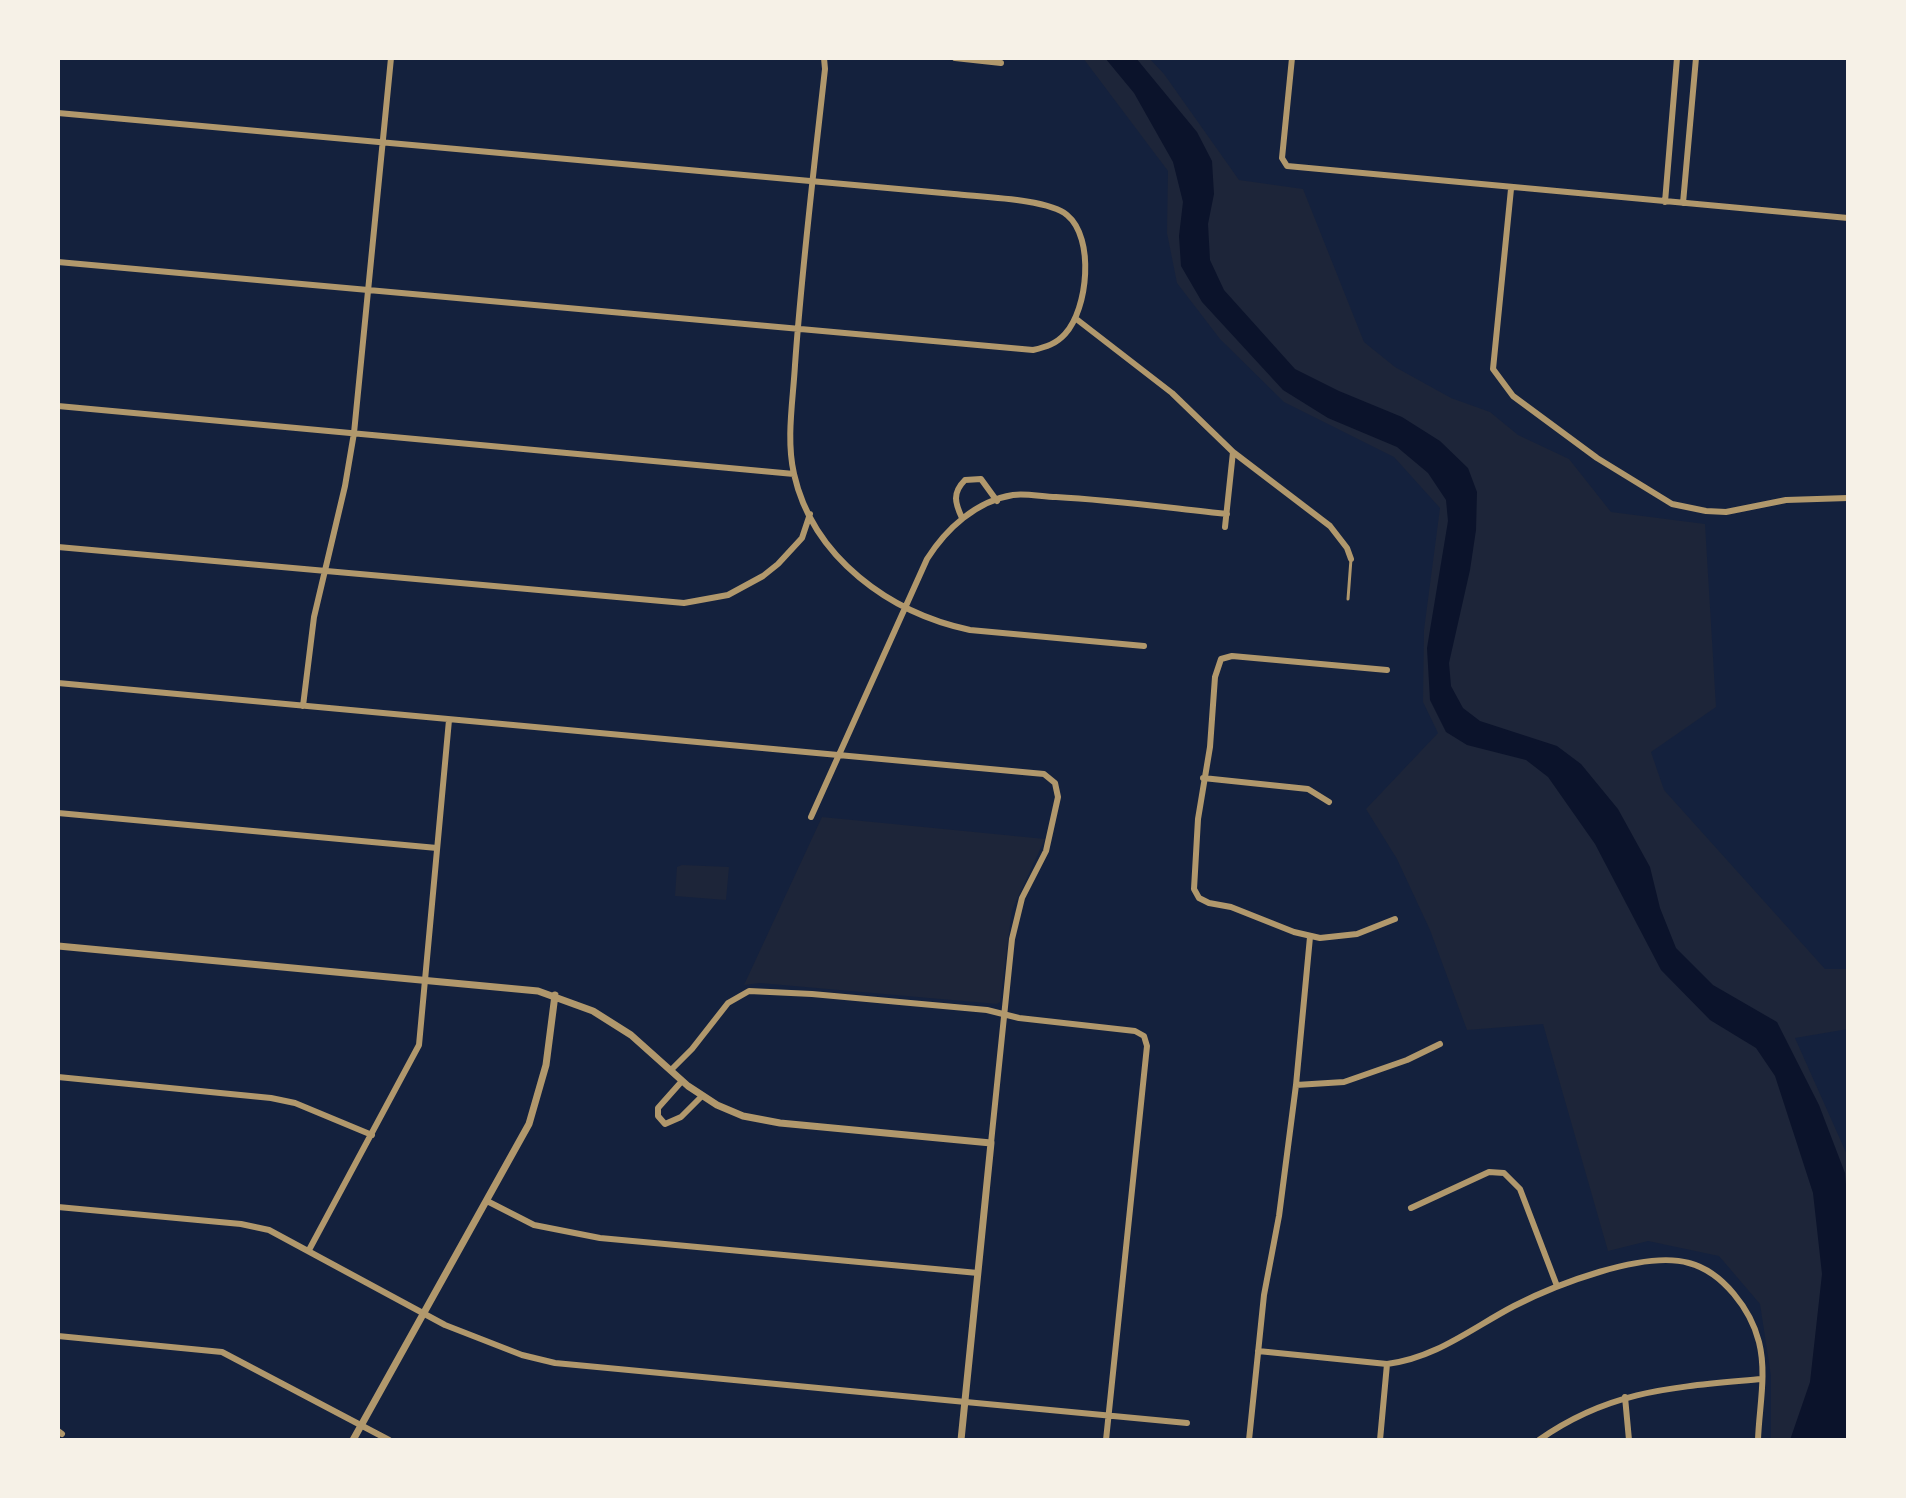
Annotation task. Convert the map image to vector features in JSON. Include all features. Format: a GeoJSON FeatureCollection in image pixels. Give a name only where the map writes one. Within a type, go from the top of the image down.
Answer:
{"type":"FeatureCollection","features":[{"type":"Feature","properties":{"kind":"street"},"geometry":{"type":"LineString","coordinates":[[303,706],[314,617],[345,486],[354,433],[391,58]]}},
{"type":"Feature","properties":{"kind":"street"},"geometry":{"type":"LineString","coordinates":[[824,58],[797,329],[790,443],[794,474],[810,514],[829,546],[856,576],[905,608],[945,625],[1144,646]]}},
{"type":"Feature","properties":{"kind":"street"},"geometry":{"type":"LineString","coordinates":[[955,58],[1001,63]]}},
{"type":"Feature","properties":{"kind":"street"},"geometry":{"type":"LineString","coordinates":[[1292,58],[1282,158],[1287,166],[1848,218]]}},
{"type":"Feature","properties":{"kind":"street"},"geometry":{"type":"LineString","coordinates":[[1665,202],[1677,58]]}},
{"type":"Feature","properties":{"kind":"street"},"geometry":{"type":"LineString","coordinates":[[1683,203],[1696,58]]}},
{"type":"Feature","properties":{"kind":"street"},"geometry":{"type":"LineString","coordinates":[[58,113],[954,194],[1052,206],[1067,214],[1078,227],[1084,242],[1086,262],[1075,318],[1065,334],[1050,346],[1033,350],[58,262]]}},
{"type":"Feature","properties":{"kind":"street"},"geometry":{"type":"LineString","coordinates":[[1511,189],[1493,369],[1513,396],[1597,458],[1672,504],[1726,512],[1786,500],[1848,498]]}},
{"type":"Feature","properties":{"kind":"street"},"geometry":{"type":"LineString","coordinates":[[1075,318],[1172,393],[1233,452],[1330,526],[1347,548],[1351,559]]}},
{"type":"Feature","properties":{"kind":"street"},"geometry":{"type":"LineString","coordinates":[[58,406],[794,474]]}},
{"type":"Feature","properties":{"kind":"street"},"geometry":{"type":"LineString","coordinates":[[1225,527],[1233,452]]}},
{"type":"Feature","properties":{"kind":"street"},"geometry":{"type":"LineString","coordinates":[[962,518],[955,495],[965,480],[981,479],[997,501]]}},
{"type":"Feature","properties":{"kind":"street"},"geometry":{"type":"LineString","coordinates":[[811,817],[927,559],[942,536],[962,518],[1013,495],[1075,498],[1227,514]]}},
{"type":"Feature","properties":{"kind":"street"},"geometry":{"type":"LineString","coordinates":[[58,547],[684,603],[728,595],[763,576],[802,538],[810,514]]}},
{"type":"Feature","properties":{"kind":"street"},"geometry":{"type":"LineString","coordinates":[[1387,670],[1232,656],[1221,659],[1215,677],[1210,747],[1203,778],[1194,889],[1199,898],[1209,903],[1249,913],[1310,937],[1357,934],[1395,919]]}},
{"type":"Feature","properties":{"kind":"street"},"geometry":{"type":"LineString","coordinates":[[58,683],[1019,771],[1044,774],[1055,783],[1058,797],[1046,851],[1022,898],[1012,939],[961,1440]]}},
{"type":"Feature","properties":{"kind":"street"},"geometry":{"type":"LineString","coordinates":[[309,1250],[419,1045],[449,720]]}},
{"type":"Feature","properties":{"kind":"street"},"geometry":{"type":"LineString","coordinates":[[1203,778],[1308,789],[1329,802]]}},
{"type":"Feature","properties":{"kind":"street"},"geometry":{"type":"LineString","coordinates":[[58,813],[437,848]]}},
{"type":"Feature","properties":{"kind":"street"},"geometry":{"type":"LineString","coordinates":[[1249,1440],[1264,1295],[1279,1216],[1296,1085],[1310,937]]}},
{"type":"Feature","properties":{"kind":"street"},"geometry":{"type":"LineString","coordinates":[[58,946],[424,979],[555,995],[593,1011],[631,1035],[702,1096],[743,1116],[780,1123],[991,1143]]}},
{"type":"Feature","properties":{"kind":"street"},"geometry":{"type":"LineString","coordinates":[[671,1070],[728,1003],[749,991],[812,994],[1004,1014],[1135,1031],[1144,1036],[1147,1046],[1106,1440]]}},
{"type":"Feature","properties":{"kind":"street"},"geometry":{"type":"LineString","coordinates":[[353,1440],[529,1124],[546,1065],[555,995]]}},
{"type":"Feature","properties":{"kind":"street"},"geometry":{"type":"LineString","coordinates":[[1296,1085],[1344,1082],[1407,1060],[1440,1044]]}},
{"type":"Feature","properties":{"kind":"street"},"geometry":{"type":"LineString","coordinates":[[58,1077],[271,1098],[295,1103],[372,1135]]}},
{"type":"Feature","properties":{"kind":"street"},"geometry":{"type":"LineString","coordinates":[[682,1081],[658,1108],[658,1116],[665,1124],[681,1117],[702,1096]]}},
{"type":"Feature","properties":{"kind":"street"},"geometry":{"type":"LineString","coordinates":[[1411,1208],[1489,1172],[1504,1173],[1520,1189],[1557,1286]]}},
{"type":"Feature","properties":{"kind":"street"},"geometry":{"type":"LineString","coordinates":[[487,1201],[534,1225],[600,1238],[978,1273]]}},
{"type":"Feature","properties":{"kind":"street"},"geometry":{"type":"LineString","coordinates":[[58,1207],[241,1224],[269,1230],[423,1315],[522,1355],[555,1363],[1187,1423]]}},
{"type":"Feature","properties":{"kind":"street"},"geometry":{"type":"LineString","coordinates":[[1258,1351],[1387,1364],[1427,1355],[1515,1305],[1557,1286],[1653,1261],[1677,1260],[1696,1265],[1731,1291],[1749,1315],[1759,1343],[1762,1379],[1758,1440]]}},
{"type":"Feature","properties":{"kind":"street"},"geometry":{"type":"LineString","coordinates":[[58,1336],[222,1352],[389,1440]]}},
{"type":"Feature","properties":{"kind":"street"},"geometry":{"type":"LineString","coordinates":[[1380,1440],[1387,1364]]}},
{"type":"Feature","properties":{"kind":"street"},"geometry":{"type":"LineString","coordinates":[[1539,1440],[1576,1416],[1625,1397],[1660,1389],[1762,1379]]}},
{"type":"Feature","properties":{"kind":"street"},"geometry":{"type":"LineString","coordinates":[[1625,1397],[1629,1440]]}},
{"type":"Feature","properties":{"kind":"lane"},"geometry":{"type":"LineString","coordinates":[[1348,599],[1351,559]]}},
{"type":"Feature","properties":{"kind":"shaded area"},"geometry":{"type":"Polygon","coordinates":[[[1083,58],[1149,58],[1164,74],[1239,180],[1303,189],[1364,342],[1395,367],[1451,398],[1490,412],[1518,435],[1569,459],[1611,512],[1705,524],[1716,707],[1651,752],[1664,790],[1825,969],[1848,969],[1848,1029],[1795,1038],[1848,1157],[1848,1440],[1771,1440],[1771,1376],[1760,1304],[1719,1256],[1648,1241],[1608,1251],[1543,1024],[1467,1030],[1430,930],[1397,859],[1366,809],[1438,733],[1423,702],[1424,630],[1440,508],[1394,457],[1284,402],[1220,339],[1177,283],[1167,233],[1168,171],[1083,58]]]}},
{"type":"Feature","properties":{"kind":"shaded area"},"geometry":{"type":"Polygon","coordinates":[[[1105,58],[1136,58],[1197,132],[1212,161],[1214,194],[1208,224],[1210,260],[1224,290],[1295,369],[1402,417],[1440,441],[1468,468],[1477,492],[1476,530],[1449,663],[1451,686],[1463,708],[1480,721],[1557,746],[1581,764],[1618,809],[1650,867],[1660,908],[1676,948],[1713,985],[1777,1022],[1819,1105],[1845,1173],[1848,1209],[1848,1440],[1790,1440],[1810,1382],[1822,1274],[1813,1193],[1775,1076],[1756,1048],[1710,1020],[1661,970],[1595,844],[1548,777],[1526,760],[1467,745],[1446,732],[1430,700],[1427,648],[1448,521],[1446,500],[1428,473],[1397,447],[1328,418],[1283,390],[1202,302],[1181,266],[1179,236],[1183,202],[1173,162],[1134,93],[1105,58]]]}},
{"type":"Feature","properties":{"kind":"shaded area"},"geometry":{"type":"Polygon","coordinates":[[[822,817],[1045,839],[1012,910],[1000,1002],[760,983],[744,985],[822,817]]]}},
{"type":"Feature","properties":{"kind":"shaded area"},"geometry":{"type":"Polygon","coordinates":[[[677,867],[729,867],[726,900],[675,896],[677,867]]]}}]}
